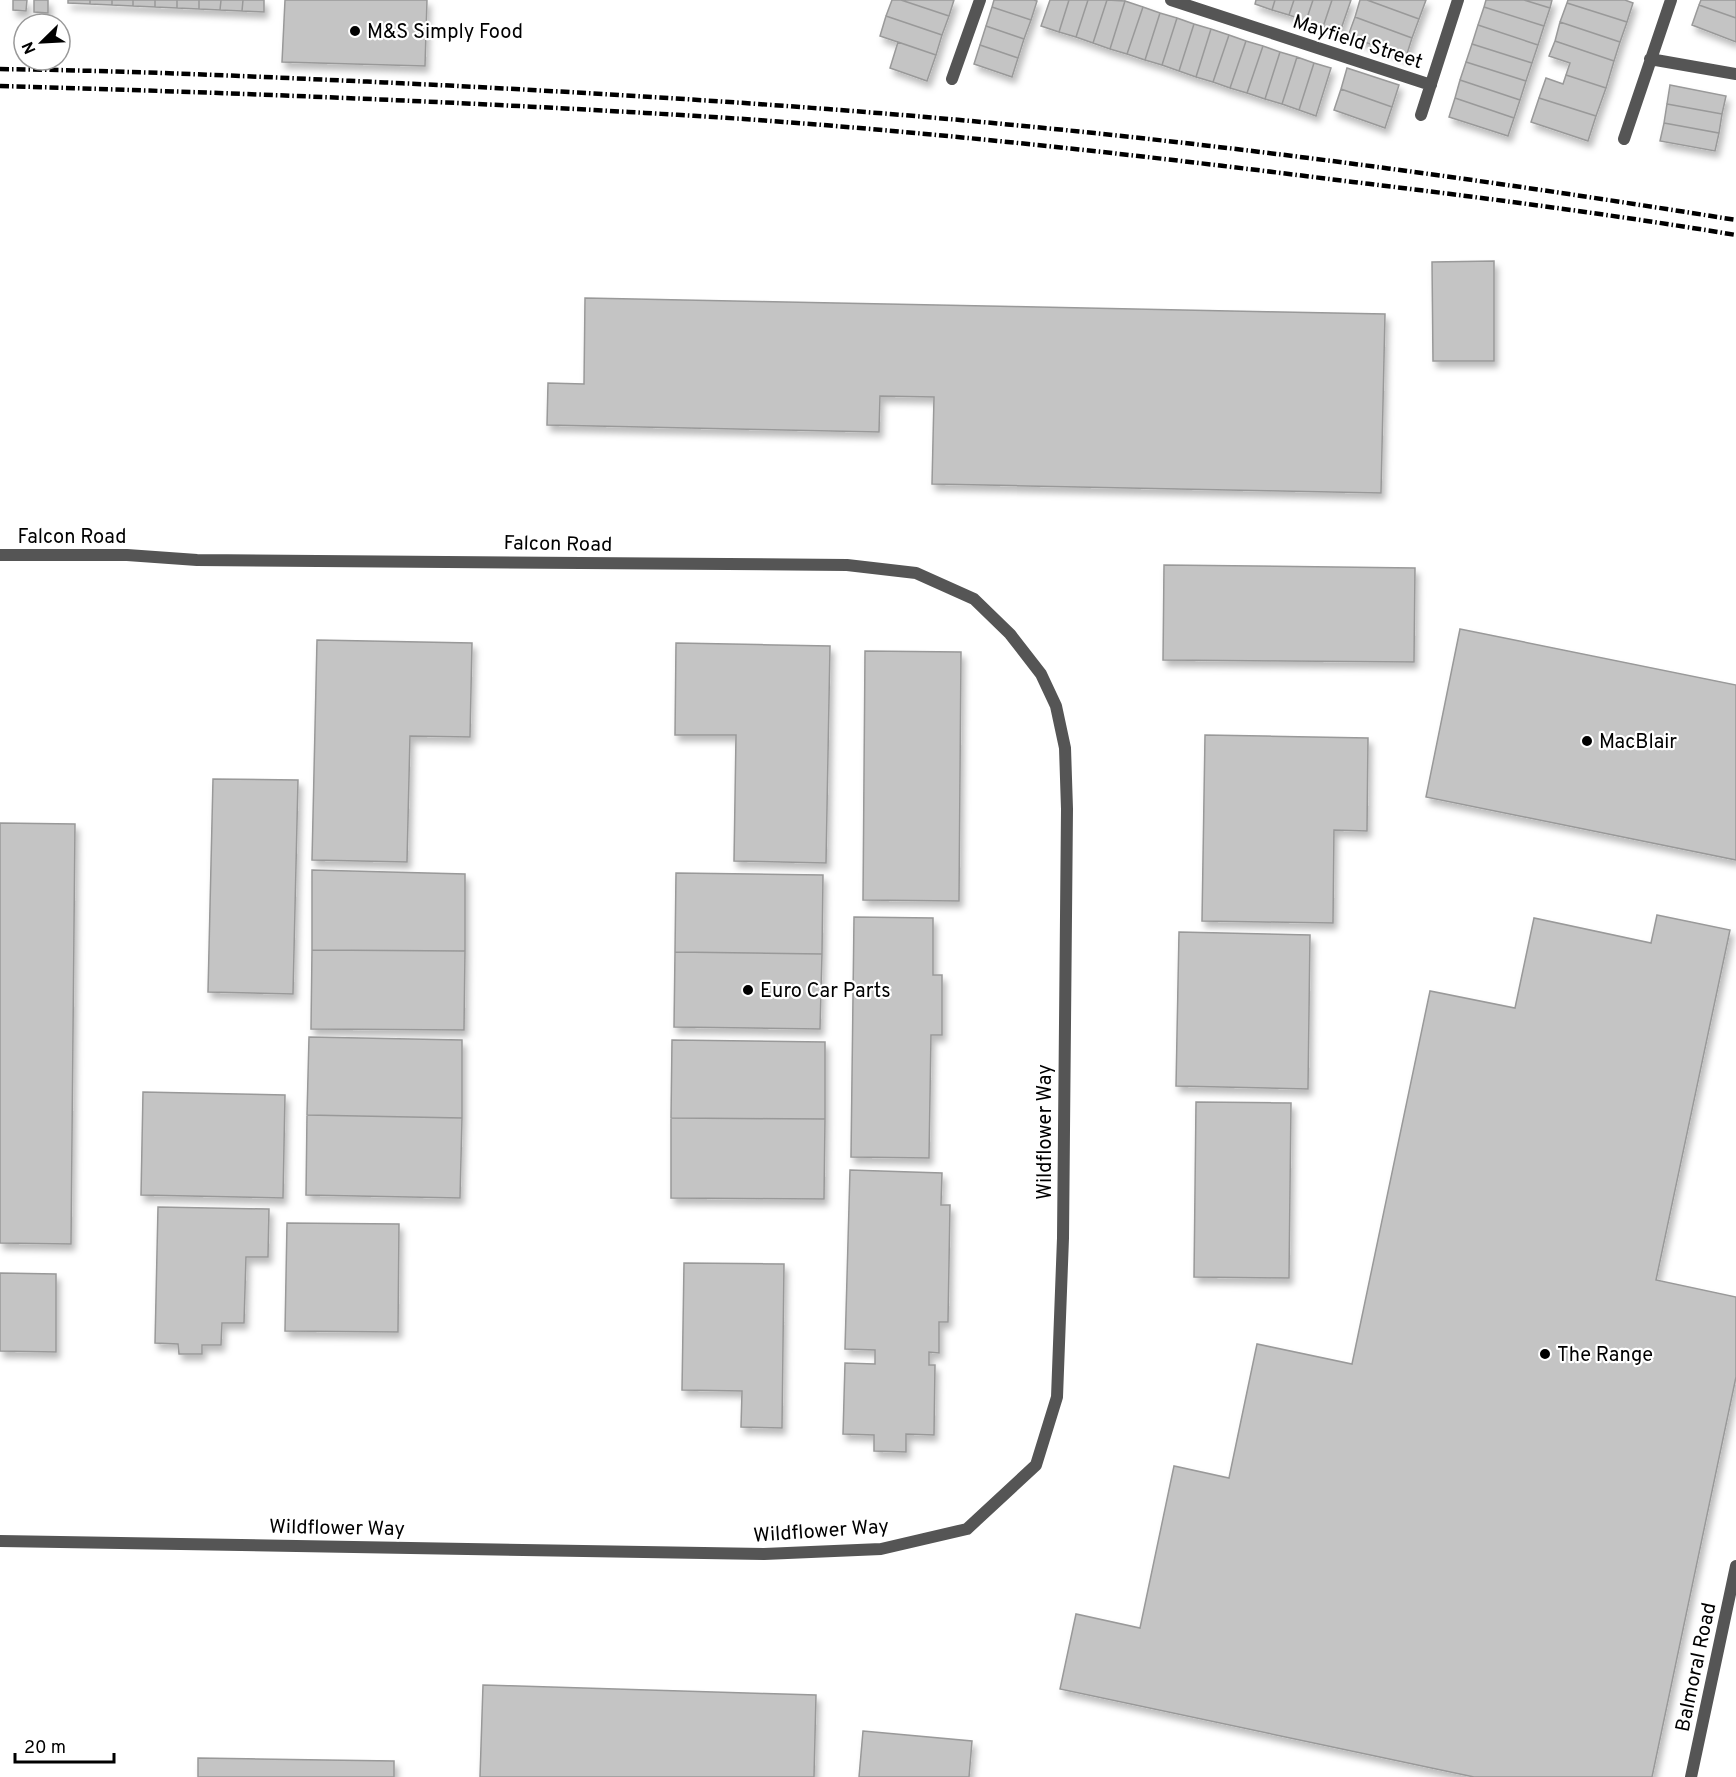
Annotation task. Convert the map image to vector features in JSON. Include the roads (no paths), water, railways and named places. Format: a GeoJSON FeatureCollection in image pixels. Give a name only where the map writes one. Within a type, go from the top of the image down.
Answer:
{"type":"FeatureCollection","features":[{"type":"Feature","properties":{"kind":"street"},"geometry":{"type":"LineString","coordinates":[[952,80],[980,0]]}},
{"type":"Feature","properties":{"kind":"street","name":"Mayfield Street"},"geometry":{"type":"LineString","coordinates":[[1171,0],[1431,85]]}},
{"type":"Feature","properties":{"kind":"street"},"geometry":{"type":"LineString","coordinates":[[1421,115],[1458,0]]}},
{"type":"Feature","properties":{"kind":"street"},"geometry":{"type":"LineString","coordinates":[[1624,139],[1671,0]]}},
{"type":"Feature","properties":{"kind":"street"},"geometry":{"type":"LineString","coordinates":[[1650,59],[1736,74]]}},
{"type":"Feature","properties":{"kind":"street","name":"Falcon Road"},"geometry":{"type":"LineString","coordinates":[[0,555],[127,555],[197,560],[847,565],[915,573],[974,599],[1010,634],[1041,674],[1056,706]]}},
{"type":"Feature","properties":{"kind":"street","name":"Wildflower Way"},"geometry":{"type":"LineString","coordinates":[[0,1541],[764,1554],[881,1549],[967,1529],[1036,1465],[1057,1397],[1063,1238],[1067,809],[1065,748],[1056,706]]}},
{"type":"Feature","properties":{"kind":"street","name":"Balmoral Road"},"geometry":{"type":"LineString","coordinates":[[1691,1777],[1736,1566]]}},
{"type":"Feature","properties":{"kind":"railway"},"geometry":{"type":"LineString","coordinates":[[0,69],[383,82],[731,102],[951,119],[1291,156],[1736,220]]}},
{"type":"Feature","properties":{"kind":"railway"},"geometry":{"type":"LineString","coordinates":[[0,86],[465,103],[744,119],[892,131],[1041,145],[1263,171],[1537,205],[1736,235]]}},
{"type":"Feature","properties":{"kind":"place","name":"M&S Simply Food"},"geometry":{"type":"Point","coordinates":[355,31]}},
{"type":"Feature","properties":{"kind":"place","name":"MacBlair"},"geometry":{"type":"Point","coordinates":[1587,741]}},
{"type":"Feature","properties":{"kind":"place","name":"Euro Car Parts"},"geometry":{"type":"Point","coordinates":[748,990]}},
{"type":"Feature","properties":{"kind":"place","name":"The Range"},"geometry":{"type":"Point","coordinates":[1545,1354]}}]}
